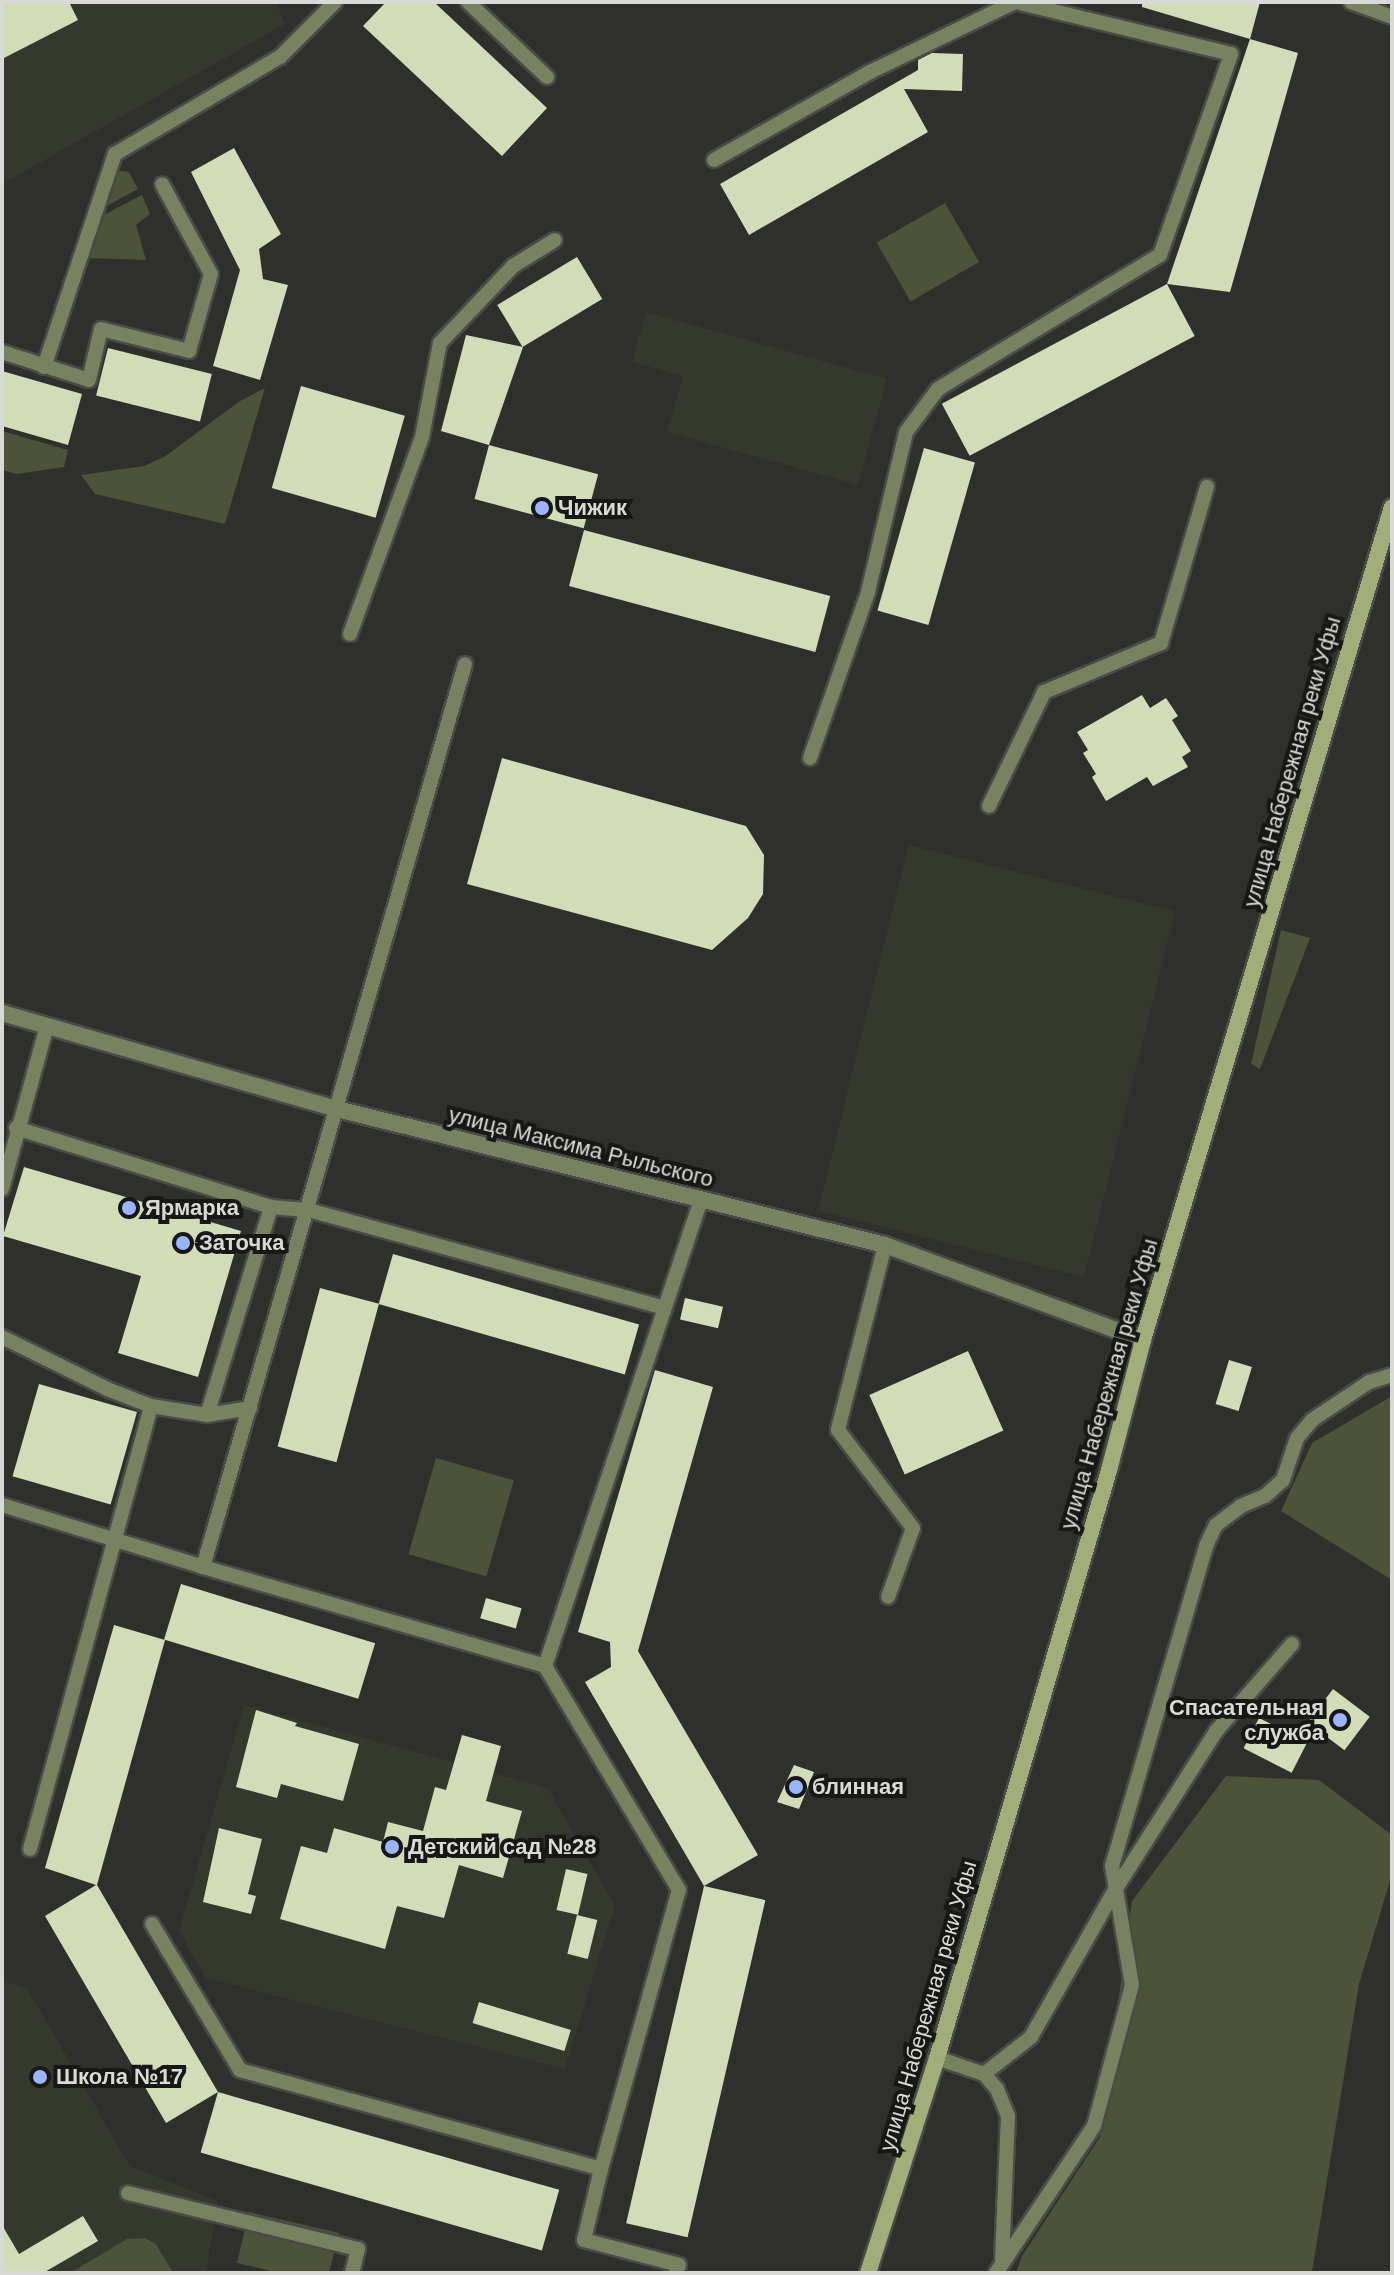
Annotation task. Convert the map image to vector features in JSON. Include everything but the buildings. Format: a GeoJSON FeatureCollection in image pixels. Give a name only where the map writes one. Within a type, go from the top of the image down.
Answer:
{"type":"FeatureCollection","features":[{"type":"Feature","properties":{"kind":"street","name":"улица Набережная реки Уфы"},"geometry":{"type":"LineString","coordinates":[[868,2273],[937,2058],[1109,1470],[1143,1340],[1392,507]]}},
{"type":"Feature","properties":{"kind":"street","name":"улица Максима Рыльского"},"geometry":{"type":"LineString","coordinates":[[2,1013],[337,1109],[885,1245],[1143,1340]]}},
{"type":"Feature","properties":{"kind":"lane"},"geometry":{"type":"LineString","coordinates":[[44,367],[115,154],[280,57],[335,2]]}},
{"type":"Feature","properties":{"kind":"lane"},"geometry":{"type":"LineString","coordinates":[[468,2],[547,77]]}},
{"type":"Feature","properties":{"kind":"lane"},"geometry":{"type":"LineString","coordinates":[[714,160],[870,72],[1016,2],[1231,54],[1160,255],[938,389],[906,432],[868,592],[810,758]]}},
{"type":"Feature","properties":{"kind":"lane"},"geometry":{"type":"LineString","coordinates":[[1351,2],[1392,17]]}},
{"type":"Feature","properties":{"kind":"lane"},"geometry":{"type":"LineString","coordinates":[[2,352],[89,380],[101,329],[189,351],[211,274],[162,184]]}},
{"type":"Feature","properties":{"kind":"lane"},"geometry":{"type":"LineString","coordinates":[[350,634],[422,437],[440,343],[513,266],[555,240]]}},
{"type":"Feature","properties":{"kind":"lane"},"geometry":{"type":"LineString","coordinates":[[989,806],[1044,692],[1161,643],[1207,487]]}},
{"type":"Feature","properties":{"kind":"lane"},"geometry":{"type":"LineString","coordinates":[[203,1567],[465,664]]}},
{"type":"Feature","properties":{"kind":"lane"},"geometry":{"type":"LineString","coordinates":[[2,1189],[16,1128],[47,1026]]}},
{"type":"Feature","properties":{"kind":"lane"},"geometry":{"type":"LineString","coordinates":[[16,1128],[271,1207],[309,1210],[664,1308]]}},
{"type":"Feature","properties":{"kind":"lane"},"geometry":{"type":"LineString","coordinates":[[545,1666],[701,1200]]}},
{"type":"Feature","properties":{"kind":"lane"},"geometry":{"type":"LineString","coordinates":[[207,1415],[271,1207]]}},
{"type":"Feature","properties":{"kind":"lane"},"geometry":{"type":"LineString","coordinates":[[885,1245],[838,1430],[913,1528],[888,1597]]}},
{"type":"Feature","properties":{"kind":"lane"},"geometry":{"type":"LineString","coordinates":[[2,1337],[107,1389],[151,1406],[207,1415],[250,1408]]}},
{"type":"Feature","properties":{"kind":"lane"},"geometry":{"type":"LineString","coordinates":[[999,2266],[1094,2126],[1132,1985],[1112,1866],[1206,1546],[1216,1525],[1241,1506],[1265,1496],[1283,1480],[1297,1438],[1312,1420],[1369,1382],[1392,1375]]}},
{"type":"Feature","properties":{"kind":"lane"},"geometry":{"type":"LineString","coordinates":[[30,1849],[151,1406]]}},
{"type":"Feature","properties":{"kind":"lane"},"geometry":{"type":"LineString","coordinates":[[2,1505],[545,1666],[679,1890],[584,2240],[679,2265],[676,2273]]}},
{"type":"Feature","properties":{"kind":"lane"},"geometry":{"type":"LineString","coordinates":[[984,2074],[1031,2037],[1115,1890],[1217,1730],[1292,1644]]}},
{"type":"Feature","properties":{"kind":"lane"},"geometry":{"type":"LineString","coordinates":[[152,1924],[240,2070],[601,2169]]}},
{"type":"Feature","properties":{"kind":"lane"},"geometry":{"type":"LineString","coordinates":[[937,2058],[984,2074],[997,2089],[1008,2116],[999,2266]]}},
{"type":"Feature","properties":{"kind":"lane"},"geometry":{"type":"LineString","coordinates":[[128,2193],[358,2249],[352,2273]]}},
{"type":"Feature","properties":{"kind":"shaded area"},"geometry":{"type":"Polygon","coordinates":[[[2,2],[276,2],[285,24],[2,184],[2,2]]]}},
{"type":"Feature","properties":{"kind":"shaded area"},"geometry":{"type":"Polygon","coordinates":[[[646,312],[887,379],[858,485],[667,432],[683,376],[632,362],[646,312]]]}},
{"type":"Feature","properties":{"kind":"shaded area"},"geometry":{"type":"Polygon","coordinates":[[[909,845],[1175,911],[1084,1277],[818,1211],[909,845]]]}},
{"type":"Feature","properties":{"kind":"shaded area","name":"Детский сад №28"},"geometry":{"type":"Polygon","coordinates":[[[244,1705],[548,1788],[615,1906],[565,2069],[206,1978],[179,1931],[244,1705]]]}},
{"type":"Feature","properties":{"kind":"shaded area","name":"Школа №17"},"geometry":{"type":"Polygon","coordinates":[[[2,1981],[27,1988],[130,2166],[218,2201],[206,2273],[2,2273],[2,1981]]]}},
{"type":"Feature","properties":{"kind":"green space"},"geometry":{"type":"Polygon","coordinates":[[[120,171],[129,172],[138,189],[105,207],[114,175],[120,171]]]}},
{"type":"Feature","properties":{"kind":"green space"},"geometry":{"type":"Polygon","coordinates":[[[142,195],[150,214],[136,225],[146,260],[89,258],[102,216],[142,195]]]}},
{"type":"Feature","properties":{"kind":"green space"},"geometry":{"type":"Polygon","coordinates":[[[945,203],[979,262],[911,301],[877,242],[945,203]]]}},
{"type":"Feature","properties":{"kind":"green space"},"geometry":{"type":"Polygon","coordinates":[[[265,388],[225,524],[95,494],[81,475],[144,466],[164,457],[240,401],[265,388]]]}},
{"type":"Feature","properties":{"kind":"green space"},"geometry":{"type":"Polygon","coordinates":[[[2,431],[68,450],[64,467],[17,474],[2,470],[2,431]]]}},
{"type":"Feature","properties":{"kind":"green space"},"geometry":{"type":"Polygon","coordinates":[[[1281,930],[1310,938],[1260,1069],[1251,1064],[1281,930]]]}},
{"type":"Feature","properties":{"kind":"green space"},"geometry":{"type":"Polygon","coordinates":[[[1392,1396],[1392,1580],[1281,1511],[1312,1443],[1392,1396]]]}},
{"type":"Feature","properties":{"kind":"green space"},"geometry":{"type":"Polygon","coordinates":[[[436,1458],[514,1480],[486,1576],[408,1554],[436,1458]]]}},
{"type":"Feature","properties":{"kind":"green space"},"geometry":{"type":"Polygon","coordinates":[[[1226,1776],[1319,1780],[1392,1835],[1392,1874],[1359,1984],[1312,2272],[1016,2273],[1022,2256],[1100,2137],[1132,1901],[1226,1776]]]}},
{"type":"Feature","properties":{"kind":"green space"},"geometry":{"type":"Polygon","coordinates":[[[249,2212],[339,2233],[329,2273],[280,2273],[237,2263],[249,2212]]]}},
{"type":"Feature","properties":{"kind":"green space"},"geometry":{"type":"Polygon","coordinates":[[[145,2238],[156,2244],[173,2273],[70,2273],[127,2239],[145,2238]]]}},
{"type":"Feature","properties":{"kind":"place","name":"Чижик"},"geometry":{"type":"Point","coordinates":[542,508]}},
{"type":"Feature","properties":{"kind":"place","name":"Ярмарка"},"geometry":{"type":"Point","coordinates":[129,1208]}},
{"type":"Feature","properties":{"kind":"place","name":"Заточка"},"geometry":{"type":"Point","coordinates":[183,1243]}},
{"type":"Feature","properties":{"kind":"place","name":"Спасательная служба"},"geometry":{"type":"Point","coordinates":[1340,1720]}},
{"type":"Feature","properties":{"kind":"place","name":"блинная"},"geometry":{"type":"Point","coordinates":[796,1787]}},
{"type":"Feature","properties":{"kind":"place","name":"Детский сад №28"},"geometry":{"type":"Point","coordinates":[392,1847]}},
{"type":"Feature","properties":{"kind":"place","name":"Школа №17"},"geometry":{"type":"Point","coordinates":[40,2077]}}]}
